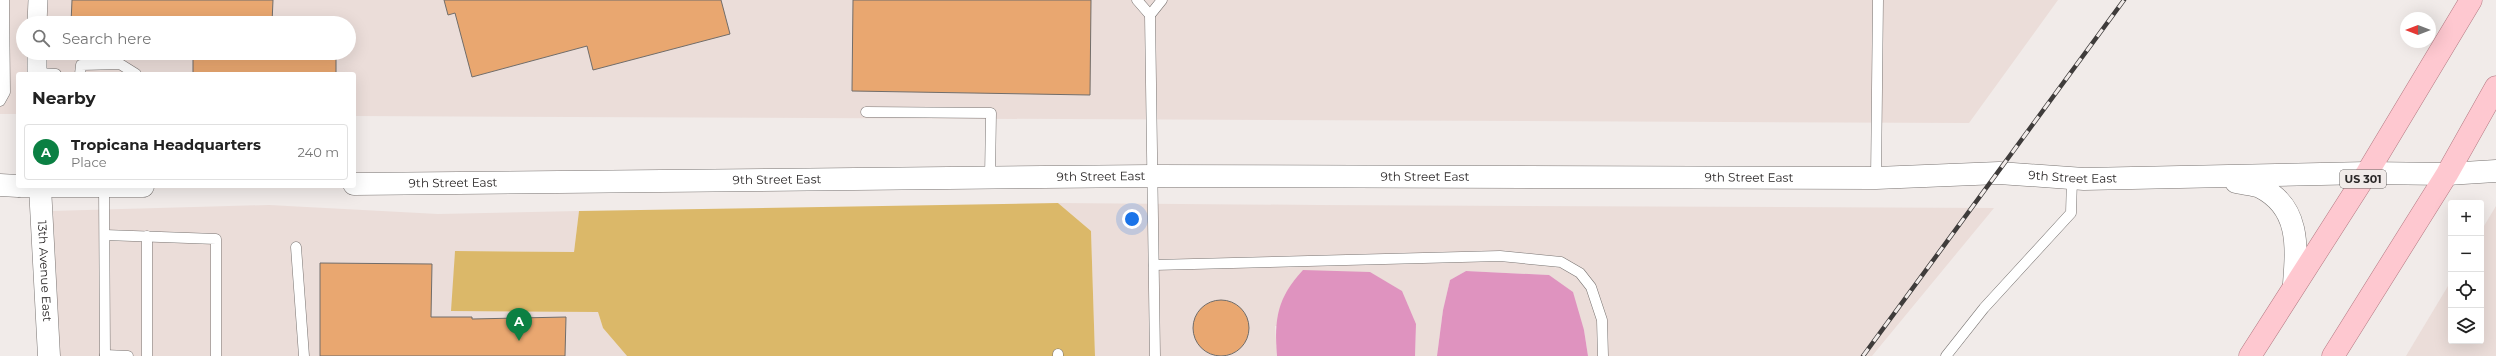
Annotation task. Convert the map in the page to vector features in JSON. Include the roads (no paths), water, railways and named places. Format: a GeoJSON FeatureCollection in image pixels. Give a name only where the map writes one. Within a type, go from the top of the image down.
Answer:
{"type":"FeatureCollection","features":[{"type":"Feature","properties":{"kind":"main road","name":"US 301"},"geometry":{"type":"LineString","coordinates":[[2250,356],[2294,284],[2367,173],[2471,0]]}},
{"type":"Feature","properties":{"kind":"main road"},"geometry":{"type":"LineString","coordinates":[[2333,356],[2447,174],[2496,87]]}},
{"type":"Feature","properties":{"kind":"street"},"geometry":{"type":"LineString","coordinates":[[37,16],[38,0]]}},
{"type":"Feature","properties":{"kind":"street"},"geometry":{"type":"LineString","coordinates":[[36,72],[37,60]]}},
{"type":"Feature","properties":{"kind":"street","name":"9th Street East"},"geometry":{"type":"LineString","coordinates":[[356,184],[1152,176],[1876,178],[1999,173],[2072,179],[2367,173],[2447,174],[2496,171]]}},
{"type":"Feature","properties":{"kind":"street"},"geometry":{"type":"LineString","coordinates":[[2207,176],[2260,187],[2283,206],[2293,223],[2297,247],[2294,284]]}},
{"type":"Feature","properties":{"kind":"street"},"geometry":{"type":"LineString","coordinates":[[0,185],[16,186]]}},
{"type":"Feature","properties":{"kind":"street","name":"13th Avenue East"},"geometry":{"type":"LineString","coordinates":[[33,188],[49,356]]}},
{"type":"Feature","properties":{"kind":"lane"},"geometry":{"type":"LineString","coordinates":[[0,101],[5,92],[4,0]]}},
{"type":"Feature","properties":{"kind":"lane"},"geometry":{"type":"LineString","coordinates":[[1137,0],[1150,15]]}},
{"type":"Feature","properties":{"kind":"lane"},"geometry":{"type":"LineString","coordinates":[[1155,356],[1150,15],[1162,0]]}},
{"type":"Feature","properties":{"kind":"lane"},"geometry":{"type":"LineString","coordinates":[[1876,178],[1878,0]]}},
{"type":"Feature","properties":{"kind":"lane"},"geometry":{"type":"LineString","coordinates":[[80,72],[81,65],[120,64],[133,72]]}},
{"type":"Feature","properties":{"kind":"lane"},"geometry":{"type":"LineString","coordinates":[[866,112],[991,113],[990,177]]}},
{"type":"Feature","properties":{"kind":"lane"},"geometry":{"type":"LineString","coordinates":[[1946,356],[1984,308],[2071,213],[2072,179]]}},
{"type":"Feature","properties":{"kind":"lane"},"geometry":{"type":"LineString","coordinates":[[104,188],[106,356],[128,356]]}},
{"type":"Feature","properties":{"kind":"lane"},"geometry":{"type":"LineString","coordinates":[[105,235],[216,239],[216,356]]}},
{"type":"Feature","properties":{"kind":"lane"},"geometry":{"type":"LineString","coordinates":[[147,236],[147,356]]}},
{"type":"Feature","properties":{"kind":"lane"},"geometry":{"type":"LineString","coordinates":[[296,248],[304,356]]}},
{"type":"Feature","properties":{"kind":"lane"},"geometry":{"type":"LineString","coordinates":[[1154,264],[1500,256],[1561,262],[1580,273],[1591,287],[1602,320],[1603,356]]}},
{"type":"Feature","properties":{"kind":"railway"},"geometry":{"type":"LineString","coordinates":[[1863,356],[2124,0]]}},
{"type":"Feature","properties":{"kind":"place","name":"Tropicana Headquarters"},"geometry":{"type":"Point","coordinates":[519,341]}}]}
